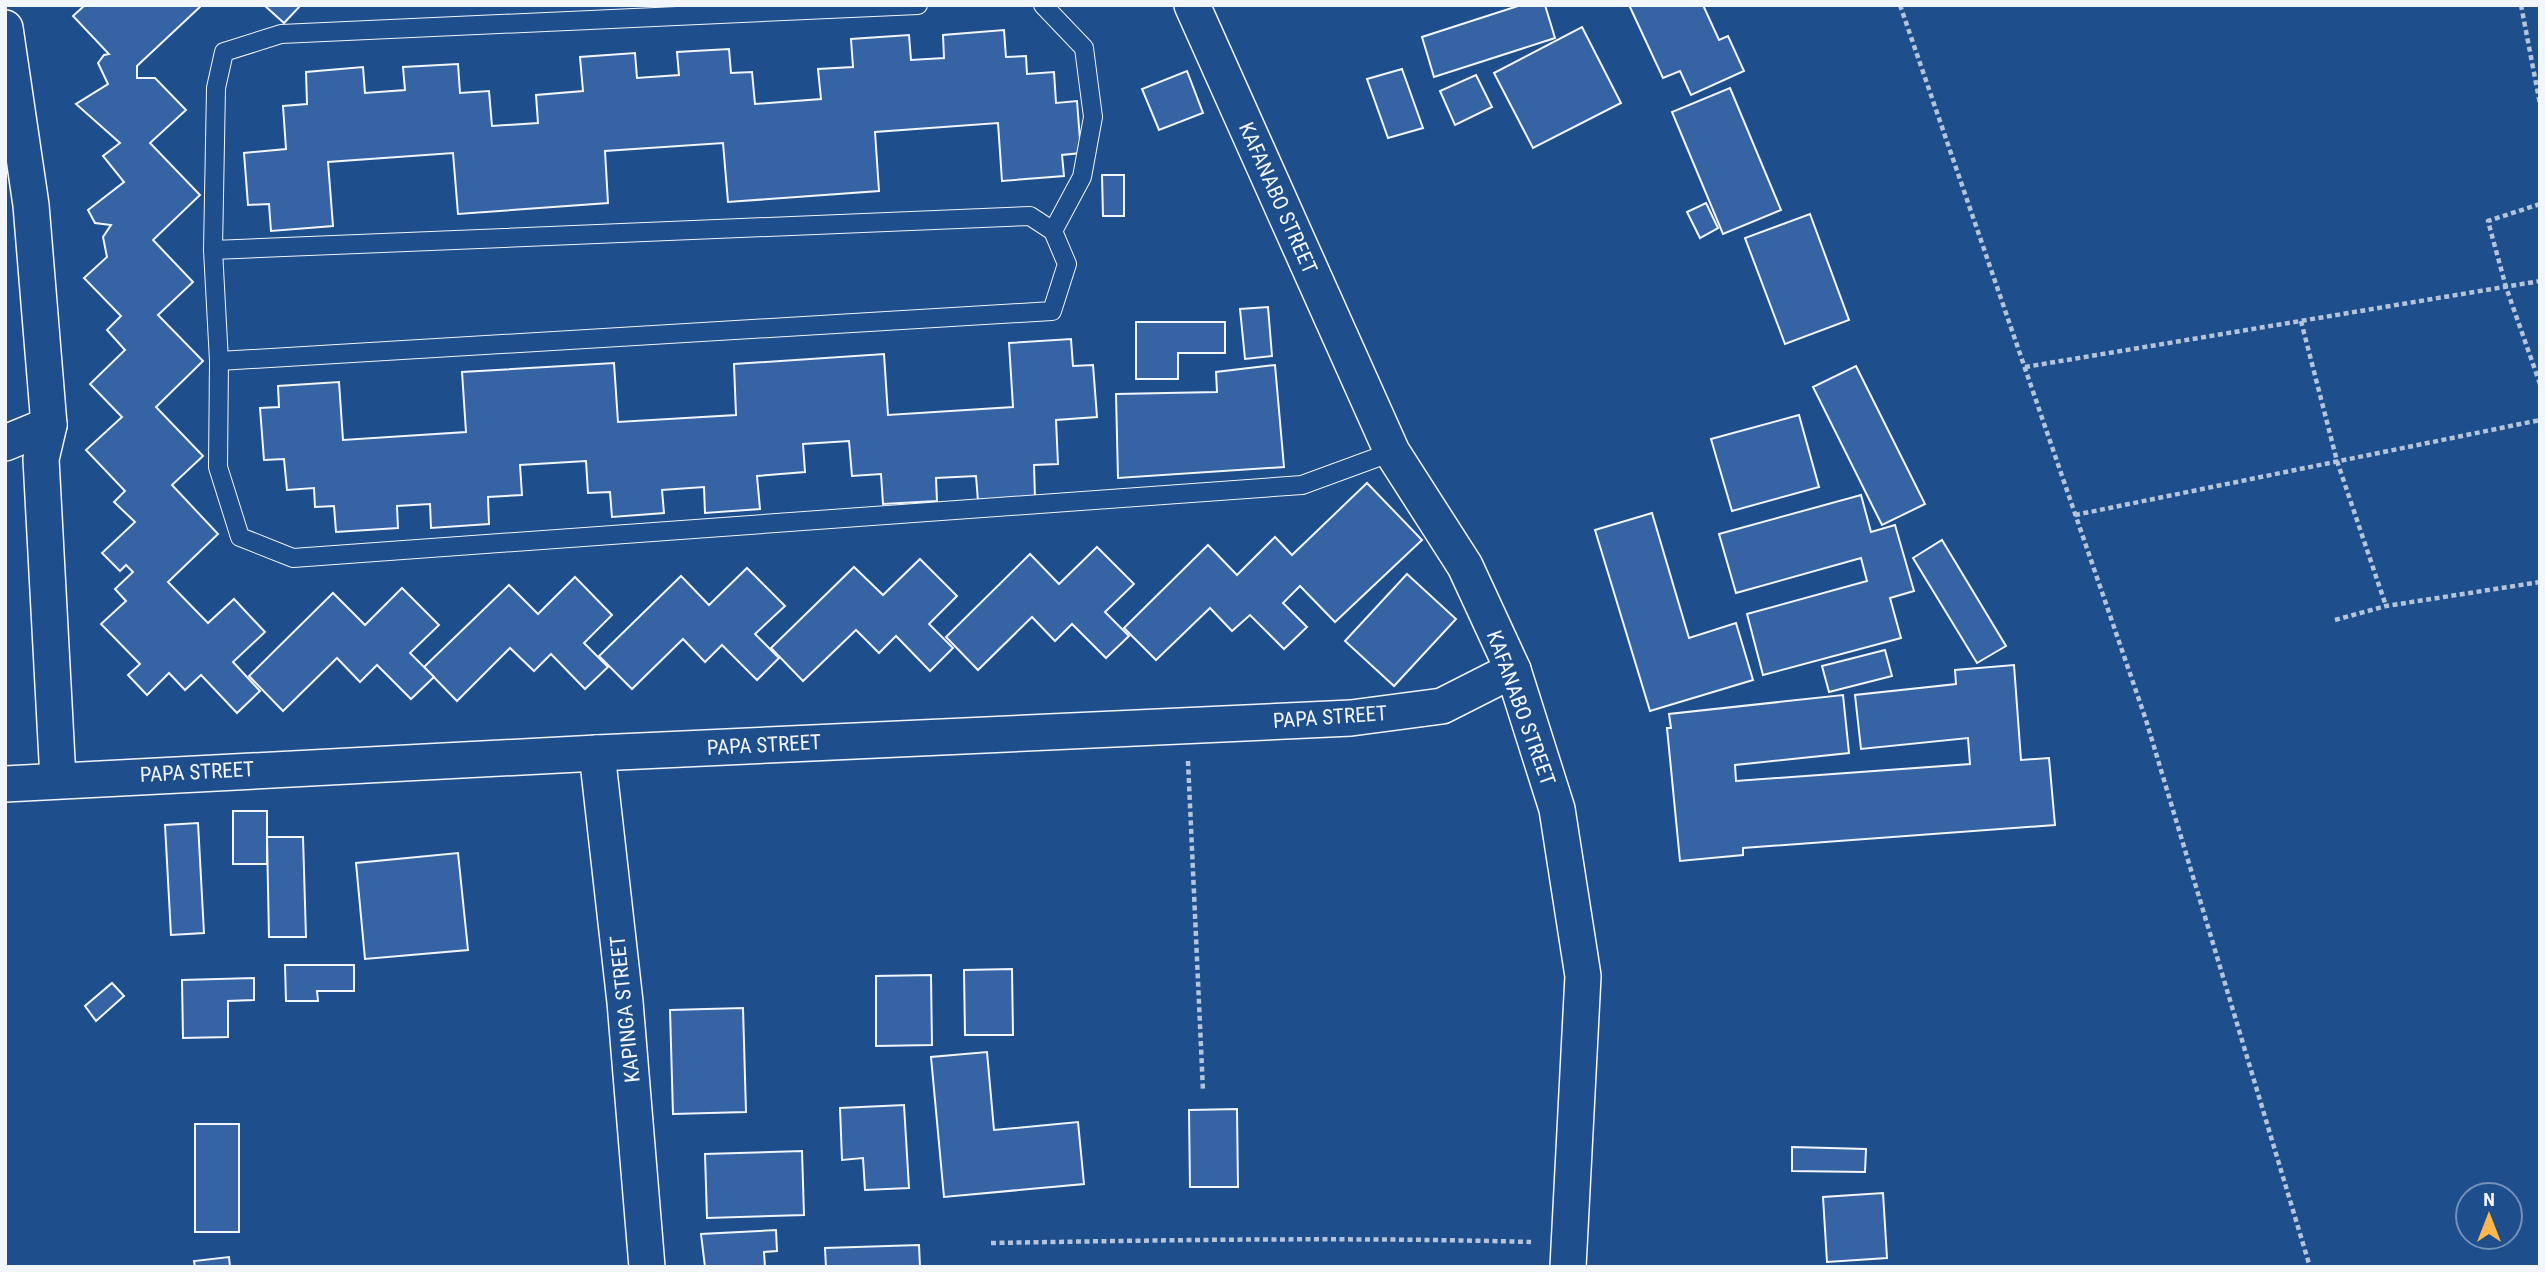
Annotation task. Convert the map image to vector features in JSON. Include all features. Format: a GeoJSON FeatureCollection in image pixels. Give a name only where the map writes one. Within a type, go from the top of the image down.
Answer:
{"type":"FeatureCollection","features":[{"type":"Feature","properties":{"kind":"street","name":"KAFANABO STREET"},"geometry":{"type":"LineString","coordinates":[[1192,5],[1392,452],[1465,566],[1513,670],[1557,808],[1583,976],[1569,1255]]}},
{"type":"Feature","properties":{"kind":"street"},"geometry":{"type":"LineString","coordinates":[[5,28],[18,200],[50,425],[41,459],[58,779]]}},
{"type":"Feature","properties":{"kind":"street"},"geometry":{"type":"LineString","coordinates":[[5,443],[50,425]]}},
{"type":"Feature","properties":{"kind":"street","name":"PAPA STREET"},"geometry":{"type":"LineString","coordinates":[[5,784],[58,779],[1351,718],[1442,706],[1513,670]]}},
{"type":"Feature","properties":{"kind":"street","name":"KAPINGA STREET"},"geometry":{"type":"LineString","coordinates":[[597,753],[625,1002],[646,1267]]}},
{"type":"Feature","properties":{"kind":"lane"},"geometry":{"type":"LineString","coordinates":[[918,5],[281,34],[224,52],[216,88],[213,250],[219,361],[218,467],[240,537],[293,558],[1302,485],[1392,452]]}},
{"type":"Feature","properties":{"kind":"lane"},"geometry":{"type":"LineString","coordinates":[[1043,5],[1084,48],[1093,117],[1082,177],[1053,231]]}},
{"type":"Feature","properties":{"kind":"lane"},"geometry":{"type":"LineString","coordinates":[[213,250],[1030,216],[1053,231],[1067,264],[1052,311],[219,361]]}},
{"type":"Feature","properties":{"kind":"path"},"geometry":{"type":"LineString","coordinates":[[1900,5],[2146,720],[2309,1267]]}},
{"type":"Feature","properties":{"kind":"path"},"geometry":{"type":"LineString","coordinates":[[2521,5],[2540,104]]}},
{"type":"Feature","properties":{"kind":"path"},"geometry":{"type":"LineString","coordinates":[[2540,204],[2488,222],[2506,287],[2540,384]]}},
{"type":"Feature","properties":{"kind":"path"},"geometry":{"type":"LineString","coordinates":[[2025,367],[2540,281]]}},
{"type":"Feature","properties":{"kind":"path"},"geometry":{"type":"LineString","coordinates":[[2301,321],[2337,461],[2386,606]]}},
{"type":"Feature","properties":{"kind":"path"},"geometry":{"type":"LineString","coordinates":[[2076,515],[2540,419]]}},
{"type":"Feature","properties":{"kind":"path"},"geometry":{"type":"LineString","coordinates":[[2335,620],[2386,606],[2540,582]]}},
{"type":"Feature","properties":{"kind":"path"},"geometry":{"type":"LineString","coordinates":[[1186,725],[1203,1091]]}},
{"type":"Feature","properties":{"kind":"path"},"geometry":{"type":"LineString","coordinates":[[991,1243],[1411,1239],[1569,1255]]}},
{"type":"Feature","properties":{"kind":"building"},"geometry":{"type":"Polygon","coordinates":[[[85,5],[202,5],[137,66],[137,78],[155,78],[186,110],[150,143],[200,195],[153,240],[193,282],[158,315],[203,361],[156,407],[203,456],[172,485],[218,534],[168,582],[208,623],[234,599],[265,632],[233,662],[260,691],[237,713],[201,675],[185,690],[169,673],[147,695],[128,675],[140,664],[101,624],[126,601],[115,589],[133,572],[126,565],[120,571],[102,553],[135,522],[114,502],[125,491],[86,450],[122,417],[90,384],[125,350],[107,330],[121,316],[84,278],[107,257],[103,237],[111,225],[95,223],[88,210],[124,182],[103,156],[120,143],[76,104],[108,84],[98,63],[104,55],[109,54],[73,16],[85,5]]]}},
{"type":"Feature","properties":{"kind":"building"},"geometry":{"type":"Polygon","coordinates":[[[264,5],[301,5],[284,23],[264,5]]]}},
{"type":"Feature","properties":{"kind":"building"},"geometry":{"type":"Polygon","coordinates":[[[1521,5],[1545,5],[1555,38],[1434,77],[1422,37],[1521,5]]]}},
{"type":"Feature","properties":{"kind":"building"},"geometry":{"type":"Polygon","coordinates":[[[1629,5],[1703,5],[1719,40],[1728,36],[1744,71],[1691,95],[1680,71],[1663,78],[1629,5]]]}},
{"type":"Feature","properties":{"kind":"building"},"geometry":{"type":"Polygon","coordinates":[[[1582,27],[1621,103],[1533,148],[1494,73],[1582,27]]]}},
{"type":"Feature","properties":{"kind":"building"},"geometry":{"type":"Polygon","coordinates":[[[1004,30],[1006,57],[1026,56],[1027,74],[1054,72],[1056,103],[1077,101],[1081,153],[1062,155],[1064,176],[1002,181],[998,123],[875,132],[879,191],[728,202],[723,143],[605,151],[608,203],[458,214],[453,153],[328,162],[333,226],[271,231],[269,204],[248,205],[244,153],[286,149],[283,106],[307,104],[306,72],[363,67],[365,93],[405,90],[403,67],[458,64],[460,93],[489,91],[492,126],[538,123],[536,95],[583,91],[580,57],[635,53],[637,78],[679,75],[677,52],[729,49],[731,73],[752,72],[755,104],[821,99],[818,69],[853,67],[851,39],[909,35],[911,60],[944,58],[943,35],[1004,30]]]}},
{"type":"Feature","properties":{"kind":"building"},"geometry":{"type":"Polygon","coordinates":[[[1402,69],[1423,128],[1388,138],[1367,79],[1402,69]]]}},
{"type":"Feature","properties":{"kind":"building"},"geometry":{"type":"Polygon","coordinates":[[[1187,71],[1203,113],[1159,130],[1142,89],[1187,71]]]}},
{"type":"Feature","properties":{"kind":"building"},"geometry":{"type":"Polygon","coordinates":[[[1476,75],[1492,107],[1455,125],[1440,91],[1476,75]]]}},
{"type":"Feature","properties":{"kind":"building"},"geometry":{"type":"Polygon","coordinates":[[[1730,88],[1781,210],[1723,234],[1672,112],[1730,88]]]}},
{"type":"Feature","properties":{"kind":"building"},"geometry":{"type":"Polygon","coordinates":[[[1102,175],[1124,175],[1124,216],[1103,216],[1102,175]]]}},
{"type":"Feature","properties":{"kind":"building"},"geometry":{"type":"Polygon","coordinates":[[[1706,203],[1718,228],[1700,238],[1687,212],[1706,203]]]}},
{"type":"Feature","properties":{"kind":"building"},"geometry":{"type":"Polygon","coordinates":[[[1810,214],[1849,320],[1785,344],[1745,238],[1810,214]]]}},
{"type":"Feature","properties":{"kind":"building"},"geometry":{"type":"Polygon","coordinates":[[[1268,307],[1272,356],[1245,359],[1240,309],[1268,307]]]}},
{"type":"Feature","properties":{"kind":"building"},"geometry":{"type":"Polygon","coordinates":[[[1136,322],[1225,322],[1225,353],[1178,353],[1178,379],[1136,379],[1136,322]]]}},
{"type":"Feature","properties":{"kind":"building"},"geometry":{"type":"Polygon","coordinates":[[[1071,339],[1073,366],[1093,365],[1097,417],[1056,420],[1058,464],[1034,465],[1035,498],[978,501],[976,476],[936,478],[937,501],[883,504],[881,474],[852,476],[849,441],[803,444],[805,472],[757,476],[760,509],[705,513],[704,487],[662,490],[664,513],[612,517],[610,492],[588,493],[586,461],[520,465],[522,495],[488,497],[489,524],[431,528],[430,504],[397,506],[398,528],[336,532],[334,506],[315,507],[314,488],[287,490],[284,459],[264,460],[260,408],[279,407],[278,386],[339,382],[343,440],[466,432],[462,372],[614,363],[618,422],[736,415],[734,364],[884,354],[888,415],[1013,407],[1009,343],[1071,339]]]}},
{"type":"Feature","properties":{"kind":"building"},"geometry":{"type":"Polygon","coordinates":[[[1275,365],[1284,467],[1118,478],[1116,394],[1217,392],[1216,372],[1275,365]]]}},
{"type":"Feature","properties":{"kind":"building"},"geometry":{"type":"Polygon","coordinates":[[[1856,366],[1925,504],[1882,525],[1813,387],[1856,366]]]}},
{"type":"Feature","properties":{"kind":"building"},"geometry":{"type":"Polygon","coordinates":[[[1799,415],[1819,487],[1732,511],[1711,439],[1799,415]]]}},
{"type":"Feature","properties":{"kind":"building"},"geometry":{"type":"Polygon","coordinates":[[[1367,483],[1422,540],[1335,622],[1300,586],[1283,603],[1307,627],[1284,649],[1250,615],[1232,631],[1210,608],[1156,660],[1124,628],[1208,545],[1237,575],[1275,537],[1292,555],[1367,483]]]}},
{"type":"Feature","properties":{"kind":"building"},"geometry":{"type":"Polygon","coordinates":[[[1861,495],[1871,532],[1895,525],[1914,591],[1890,598],[1901,638],[1763,675],[1747,614],[1867,581],[1861,558],[1736,593],[1719,534],[1861,495]]]}},
{"type":"Feature","properties":{"kind":"building"},"geometry":{"type":"Polygon","coordinates":[[[1652,513],[1689,638],[1736,623],[1753,680],[1650,711],[1595,530],[1652,513]]]}},
{"type":"Feature","properties":{"kind":"building"},"geometry":{"type":"Polygon","coordinates":[[[1942,540],[2006,646],[1977,663],[1913,558],[1942,540]]]}},
{"type":"Feature","properties":{"kind":"building"},"geometry":{"type":"Polygon","coordinates":[[[1097,547],[1134,584],[1105,612],[1129,636],[1106,658],[1072,624],[1055,641],[1032,617],[978,670],[946,637],[1030,554],[1059,584],[1097,547]]]}},
{"type":"Feature","properties":{"kind":"building"},"geometry":{"type":"Polygon","coordinates":[[[920,559],[957,596],[929,624],[953,648],[930,671],[896,636],[879,653],[856,630],[803,681],[771,648],[854,567],[883,595],[920,559]]]}},
{"type":"Feature","properties":{"kind":"building"},"geometry":{"type":"Polygon","coordinates":[[[747,568],[785,606],[755,634],[779,658],[757,680],[722,645],[705,662],[683,639],[632,689],[599,656],[681,576],[709,605],[747,568]]]}},
{"type":"Feature","properties":{"kind":"building"},"geometry":{"type":"Polygon","coordinates":[[[1407,574],[1456,619],[1394,686],[1345,641],[1407,574]]]}},
{"type":"Feature","properties":{"kind":"building"},"geometry":{"type":"Polygon","coordinates":[[[575,577],[612,615],[584,643],[608,667],[585,689],[551,654],[534,671],[510,648],[457,701],[424,667],[509,585],[538,614],[575,577]]]}},
{"type":"Feature","properties":{"kind":"building"},"geometry":{"type":"Polygon","coordinates":[[[402,588],[439,625],[410,653],[434,677],[411,699],[377,665],[360,682],[337,658],[283,711],[249,676],[333,593],[365,625],[402,588]]]}},
{"type":"Feature","properties":{"kind":"building"},"geometry":{"type":"Polygon","coordinates":[[[1885,650],[1892,676],[1829,692],[1822,666],[1885,650]]]}},
{"type":"Feature","properties":{"kind":"building"},"geometry":{"type":"Polygon","coordinates":[[[2014,665],[2021,760],[2049,758],[2055,825],[1743,848],[1743,855],[1680,861],[1667,728],[1671,728],[1669,714],[1843,695],[1849,753],[1735,765],[1736,781],[1970,764],[1968,738],[1861,749],[1855,695],[1956,684],[1955,670],[2014,665]]]}},
{"type":"Feature","properties":{"kind":"building"},"geometry":{"type":"Polygon","coordinates":[[[233,811],[267,811],[267,864],[233,864],[233,811]]]}},
{"type":"Feature","properties":{"kind":"building"},"geometry":{"type":"Polygon","coordinates":[[[198,823],[204,933],[171,935],[165,825],[198,823]]]}},
{"type":"Feature","properties":{"kind":"building"},"geometry":{"type":"Polygon","coordinates":[[[267,837],[303,837],[306,937],[269,937],[267,837]]]}},
{"type":"Feature","properties":{"kind":"building"},"geometry":{"type":"Polygon","coordinates":[[[458,853],[468,950],[365,959],[356,863],[458,853]]]}},
{"type":"Feature","properties":{"kind":"building"},"geometry":{"type":"Polygon","coordinates":[[[285,965],[354,965],[354,991],[317,991],[318,1001],[286,1001],[285,965]]]}},
{"type":"Feature","properties":{"kind":"building"},"geometry":{"type":"Polygon","coordinates":[[[1012,969],[1013,1035],[965,1035],[964,970],[1012,969]]]}},
{"type":"Feature","properties":{"kind":"building"},"geometry":{"type":"Polygon","coordinates":[[[931,975],[932,1045],[876,1046],[876,976],[931,975]]]}},
{"type":"Feature","properties":{"kind":"building"},"geometry":{"type":"Polygon","coordinates":[[[254,978],[254,1000],[228,1001],[228,1037],[183,1038],[182,980],[254,978]]]}},
{"type":"Feature","properties":{"kind":"building"},"geometry":{"type":"Polygon","coordinates":[[[112,983],[124,996],[96,1021],[85,1006],[112,983]]]}},
{"type":"Feature","properties":{"kind":"building"},"geometry":{"type":"Polygon","coordinates":[[[743,1008],[746,1112],[673,1114],[670,1010],[743,1008]]]}},
{"type":"Feature","properties":{"kind":"building"},"geometry":{"type":"Polygon","coordinates":[[[987,1052],[994,1130],[1078,1122],[1084,1184],[944,1197],[931,1057],[987,1052]]]}},
{"type":"Feature","properties":{"kind":"building"},"geometry":{"type":"Polygon","coordinates":[[[904,1105],[909,1188],[865,1190],[863,1158],[842,1160],[840,1108],[904,1105]]]}},
{"type":"Feature","properties":{"kind":"building"},"geometry":{"type":"Polygon","coordinates":[[[1237,1109],[1238,1187],[1190,1187],[1189,1110],[1237,1109]]]}},
{"type":"Feature","properties":{"kind":"building"},"geometry":{"type":"Polygon","coordinates":[[[195,1124],[239,1124],[239,1232],[195,1232],[195,1124]]]}},
{"type":"Feature","properties":{"kind":"building"},"geometry":{"type":"Polygon","coordinates":[[[1792,1147],[1866,1149],[1865,1172],[1792,1171],[1792,1147]]]}},
{"type":"Feature","properties":{"kind":"building"},"geometry":{"type":"Polygon","coordinates":[[[802,1151],[804,1215],[707,1218],[705,1154],[802,1151]]]}},
{"type":"Feature","properties":{"kind":"building"},"geometry":{"type":"Polygon","coordinates":[[[1883,1193],[1887,1258],[1827,1262],[1823,1197],[1883,1193]]]}},
{"type":"Feature","properties":{"kind":"building"},"geometry":{"type":"Polygon","coordinates":[[[776,1230],[777,1251],[764,1252],[765,1267],[705,1267],[701,1234],[776,1230]]]}},
{"type":"Feature","properties":{"kind":"building"},"geometry":{"type":"Polygon","coordinates":[[[919,1245],[920,1267],[826,1267],[825,1248],[919,1245]]]}},
{"type":"Feature","properties":{"kind":"building"},"geometry":{"type":"Polygon","coordinates":[[[229,1257],[230,1267],[195,1267],[194,1261],[229,1257]]]}}]}
